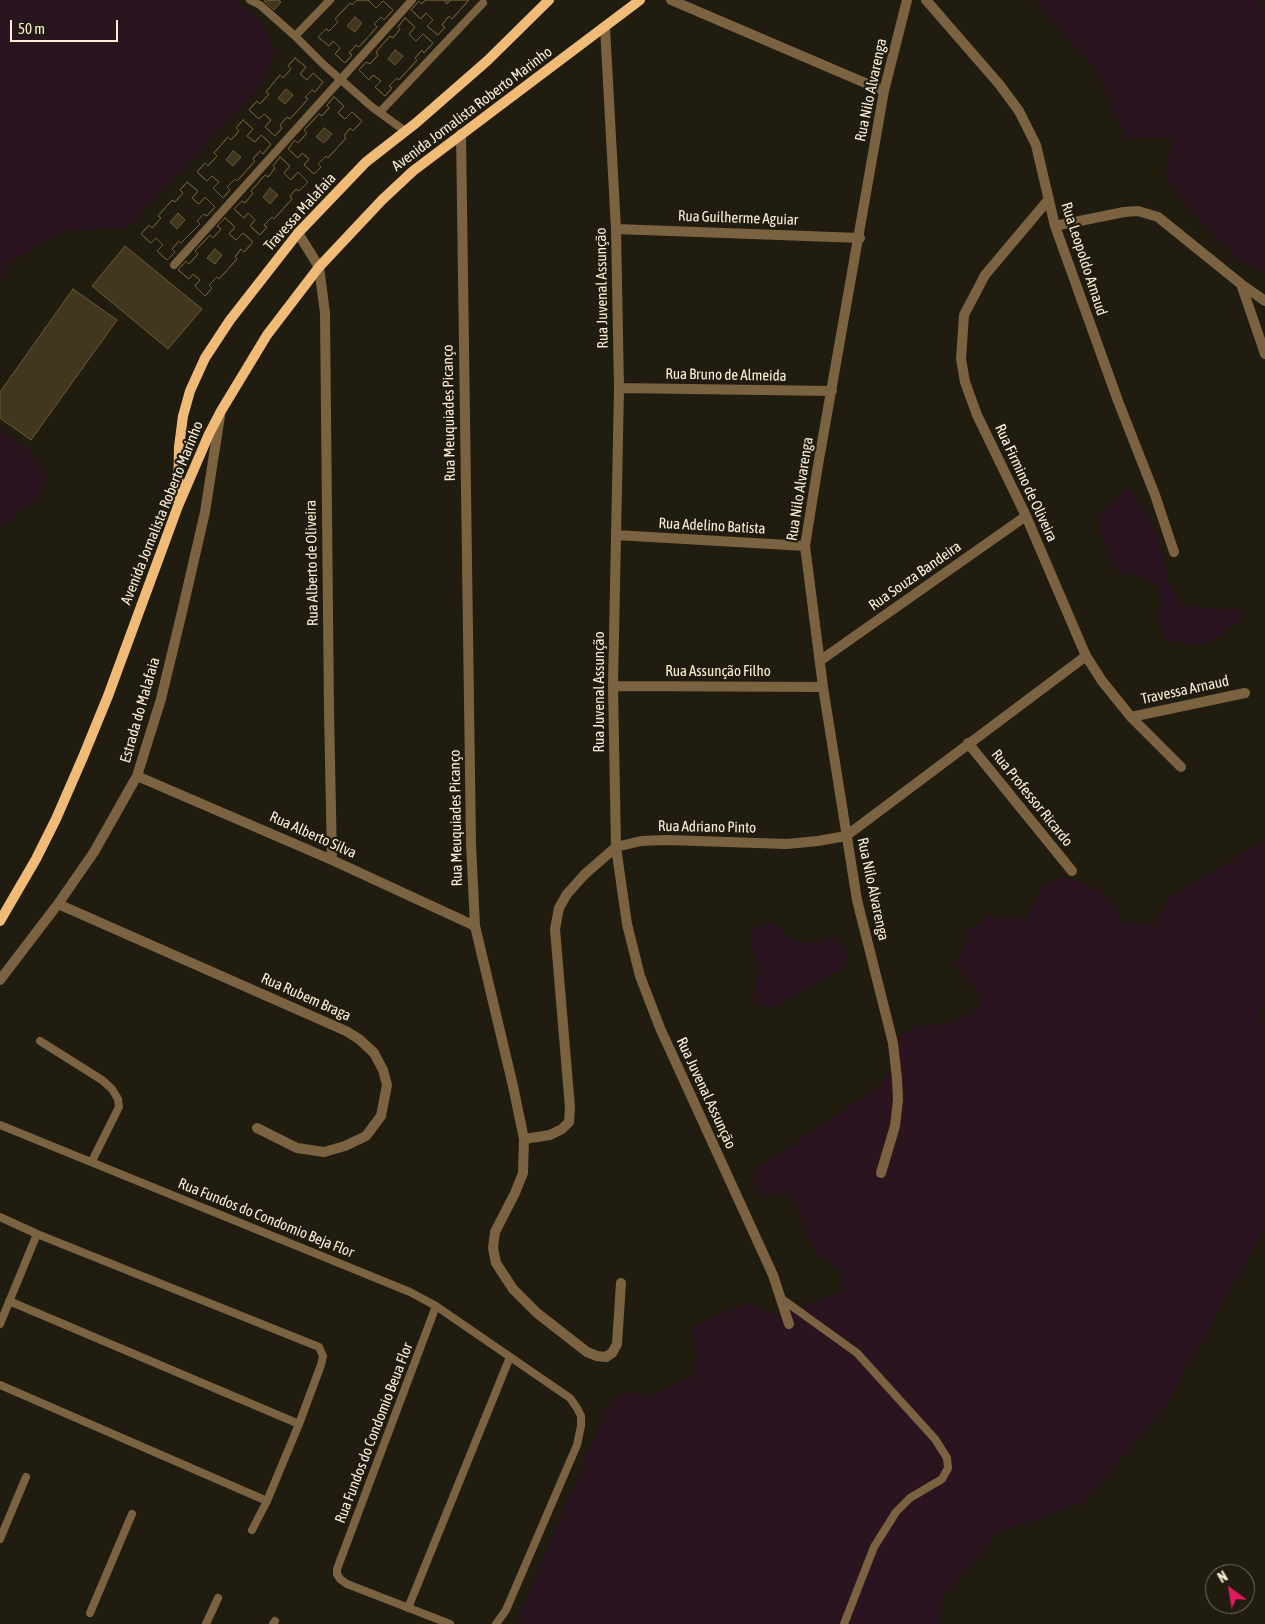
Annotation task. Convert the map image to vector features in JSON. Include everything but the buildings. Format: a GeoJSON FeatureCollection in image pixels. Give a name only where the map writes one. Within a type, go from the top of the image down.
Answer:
{"type":"FeatureCollection","features":[{"type":"Feature","properties":{"kind":"main road","name":"Travessa Malafaia"},"geometry":{"type":"LineString","coordinates":[[178,506],[179,447],[183,416],[190,391],[205,358],[230,320],[298,233],[366,162],[406,131],[487,62],[549,0]]}},
{"type":"Feature","properties":{"kind":"main road","name":"Avenida Jornalista Roberto Marinho"},"geometry":{"type":"LineString","coordinates":[[0,920],[36,859],[79,766],[108,696],[178,506],[208,434],[267,335],[319,268],[382,200],[413,171],[640,0]]}},
{"type":"Feature","properties":{"kind":"street"},"geometry":{"type":"LineString","coordinates":[[671,0],[884,91]]}},
{"type":"Feature","properties":{"kind":"street","name":"Rua Nilo Alvarenga"},"geometry":{"type":"LineString","coordinates":[[881,1173],[895,1126],[898,1100],[893,1043],[857,900],[823,687],[805,546],[860,238],[884,91],[906,0]]}},
{"type":"Feature","properties":{"kind":"street","name":"Rua Leopoldo Arnaud"},"geometry":{"type":"LineString","coordinates":[[926,0],[999,84],[1019,111],[1036,145],[1055,226],[1118,401],[1155,495],[1174,552]]}},
{"type":"Feature","properties":{"kind":"street","name":"Rua Juvenal Assunção"},"geometry":{"type":"LineString","coordinates":[[605,28],[616,229],[620,388],[613,686],[616,847],[627,924],[640,976],[660,1028],[773,1275],[789,1324]]}},
{"type":"Feature","properties":{"kind":"street","name":"Rua Meuquiades Picanço"},"geometry":{"type":"LineString","coordinates":[[461,134],[470,825],[475,926],[514,1086],[524,1138],[523,1172],[515,1193],[495,1232],[493,1248],[496,1263],[513,1288],[537,1313],[587,1352],[606,1357],[612,1353],[617,1344],[621,1283]]}},
{"type":"Feature","properties":{"kind":"street","name":"Rua Firmino de Oliveira"},"geometry":{"type":"LineString","coordinates":[[1049,198],[985,275],[964,316],[961,359],[965,382],[977,415],[1026,516],[1086,656],[1102,681],[1131,717],[1181,767]]}},
{"type":"Feature","properties":{"kind":"street"},"geometry":{"type":"LineString","coordinates":[[1055,226],[1124,212],[1138,211],[1158,216],[1241,284],[1265,301]]}},
{"type":"Feature","properties":{"kind":"street","name":"Rua Guilherme Aguiar"},"geometry":{"type":"LineString","coordinates":[[616,229],[860,238]]}},
{"type":"Feature","properties":{"kind":"street"},"geometry":{"type":"LineString","coordinates":[[298,233],[319,268]]}},
{"type":"Feature","properties":{"kind":"street","name":"Rua Alberto de Oliveira"},"geometry":{"type":"LineString","coordinates":[[319,268],[325,313],[332,860]]}},
{"type":"Feature","properties":{"kind":"street"},"geometry":{"type":"LineString","coordinates":[[1241,284],[1265,354]]}},
{"type":"Feature","properties":{"kind":"street","name":"Rua Bruno de Almeida"},"geometry":{"type":"LineString","coordinates":[[620,388],[832,391]]}},
{"type":"Feature","properties":{"kind":"street","name":"Estrada do Malafaia"},"geometry":{"type":"LineString","coordinates":[[0,980],[58,904],[94,852],[137,776],[161,699],[182,612],[205,512],[221,411]]}},
{"type":"Feature","properties":{"kind":"street","name":"Rua Souza Bandeira"},"geometry":{"type":"LineString","coordinates":[[821,660],[1026,516]]}},
{"type":"Feature","properties":{"kind":"street","name":"Rua Adelino Batista"},"geometry":{"type":"LineString","coordinates":[[616,535],[805,546]]}},
{"type":"Feature","properties":{"kind":"street","name":"Rua Adriano Pinto"},"geometry":{"type":"LineString","coordinates":[[524,1138],[550,1135],[562,1129],[568,1122],[570,1108],[555,929],[559,908],[567,894],[584,874],[616,847],[641,841],[666,840],[787,844],[846,836],[1086,656]]}},
{"type":"Feature","properties":{"kind":"street","name":"Rua Assunção Filho"},"geometry":{"type":"LineString","coordinates":[[613,686],[823,687]]}},
{"type":"Feature","properties":{"kind":"street","name":"Travessa Arnaud"},"geometry":{"type":"LineString","coordinates":[[1131,717],[1245,693]]}},
{"type":"Feature","properties":{"kind":"street","name":"Rua Professor Ricardo"},"geometry":{"type":"LineString","coordinates":[[968,743],[1072,872]]}},
{"type":"Feature","properties":{"kind":"street","name":"Rua Alberto Silva"},"geometry":{"type":"LineString","coordinates":[[137,776],[332,860],[475,926]]}},
{"type":"Feature","properties":{"kind":"street","name":"Rua Rubem Braga"},"geometry":{"type":"LineString","coordinates":[[58,904],[346,1031],[359,1039],[374,1053],[383,1070],[387,1085],[381,1116],[366,1136],[346,1146],[324,1152],[297,1148],[256,1128]]}},
{"type":"Feature","properties":{"kind":"lane"},"geometry":{"type":"LineString","coordinates":[[250,0],[260,5],[296,36],[341,80],[406,131]]}},
{"type":"Feature","properties":{"kind":"lane"},"geometry":{"type":"LineString","coordinates":[[296,36],[330,0]]}},
{"type":"Feature","properties":{"kind":"lane"},"geometry":{"type":"LineString","coordinates":[[174,265],[412,0]]}},
{"type":"Feature","properties":{"kind":"lane"},"geometry":{"type":"LineString","coordinates":[[380,112],[483,3]]}},
{"type":"Feature","properties":{"kind":"lane"},"geometry":{"type":"LineString","coordinates":[[40,1042],[102,1080],[112,1089],[118,1099],[119,1107],[92,1161]]}},
{"type":"Feature","properties":{"kind":"lane","name":"Rua Fundos do Condomio Beja Flor"},"geometry":{"type":"LineString","coordinates":[[0,1125],[402,1288],[436,1306],[570,1398],[581,1416],[577,1445],[506,1610],[496,1624]]}},
{"type":"Feature","properties":{"kind":"lane"},"geometry":{"type":"LineString","coordinates":[[0,1217],[37,1234],[319,1347],[323,1356],[321,1365],[267,1501],[252,1530]]}},
{"type":"Feature","properties":{"kind":"lane"},"geometry":{"type":"LineString","coordinates":[[0,1324],[37,1234]]}},
{"type":"Feature","properties":{"kind":"lane"},"geometry":{"type":"LineString","coordinates":[[782,1299],[857,1353],[936,1438],[947,1458],[948,1468],[942,1480],[910,1498],[896,1512],[874,1547],[844,1624]]}},
{"type":"Feature","properties":{"kind":"lane"},"geometry":{"type":"LineString","coordinates":[[9,1301],[299,1424]]}},
{"type":"Feature","properties":{"kind":"lane","name":"Rua Fundos do Condomio Beua Flor"},"geometry":{"type":"LineString","coordinates":[[408,1608],[347,1584],[340,1579],[337,1570],[436,1306]]}},
{"type":"Feature","properties":{"kind":"lane"},"geometry":{"type":"LineString","coordinates":[[450,1624],[408,1608],[510,1357]]}},
{"type":"Feature","properties":{"kind":"lane"},"geometry":{"type":"LineString","coordinates":[[0,1385],[267,1501]]}},
{"type":"Feature","properties":{"kind":"lane"},"geometry":{"type":"LineString","coordinates":[[0,1539],[26,1477]]}},
{"type":"Feature","properties":{"kind":"lane"},"geometry":{"type":"LineString","coordinates":[[90,1613],[132,1514]]}},
{"type":"Feature","properties":{"kind":"lane"},"geometry":{"type":"LineString","coordinates":[[206,1624],[218,1598]]}},
{"type":"Feature","properties":{"kind":"shaded area"},"geometry":{"type":"Polygon","coordinates":[[[0,0],[236,0],[264,24],[275,56],[261,85],[127,228],[73,230],[57,235],[8,264],[0,279],[0,0]]]}},
{"type":"Feature","properties":{"kind":"shaded area"},"geometry":{"type":"Polygon","coordinates":[[[1035,0],[1257,0],[1265,10],[1265,273],[1241,262],[1210,232],[1168,181],[1165,171],[1172,145],[1170,138],[1127,138],[1093,65],[1062,33],[1035,0]]]}},
{"type":"Feature","properties":{"kind":"shaded area"},"geometry":{"type":"Polygon","coordinates":[[[0,429],[34,454],[48,480],[32,503],[0,528],[0,429]]]}},
{"type":"Feature","properties":{"kind":"shaded area"},"geometry":{"type":"Polygon","coordinates":[[[1129,487],[1158,537],[1169,583],[1181,604],[1199,608],[1244,610],[1240,621],[1211,640],[1197,645],[1163,640],[1160,619],[1162,597],[1156,584],[1134,574],[1118,572],[1109,557],[1100,532],[1101,513],[1129,487]]]}},
{"type":"Feature","properties":{"kind":"shaded area"},"geometry":{"type":"Polygon","coordinates":[[[1265,838],[1265,1004],[1259,1012],[1265,1029],[1265,1227],[1166,1405],[1083,1503],[999,1532],[943,1597],[939,1624],[516,1624],[606,1409],[619,1395],[629,1392],[651,1396],[693,1377],[698,1357],[691,1328],[749,1302],[775,1315],[841,1292],[841,1271],[815,1252],[798,1212],[787,1193],[766,1196],[753,1187],[754,1171],[869,1094],[897,1066],[898,1037],[915,1027],[942,1024],[971,1015],[980,1005],[977,991],[956,965],[969,930],[989,916],[1026,920],[1042,885],[1061,877],[1077,880],[1104,892],[1123,922],[1153,925],[1169,897],[1259,844],[1265,838]]]}},
{"type":"Feature","properties":{"kind":"shaded area"},"geometry":{"type":"Polygon","coordinates":[[[768,924],[777,926],[792,940],[810,943],[833,936],[848,956],[844,967],[774,1008],[752,1002],[758,966],[749,932],[768,924]]]}}]}
